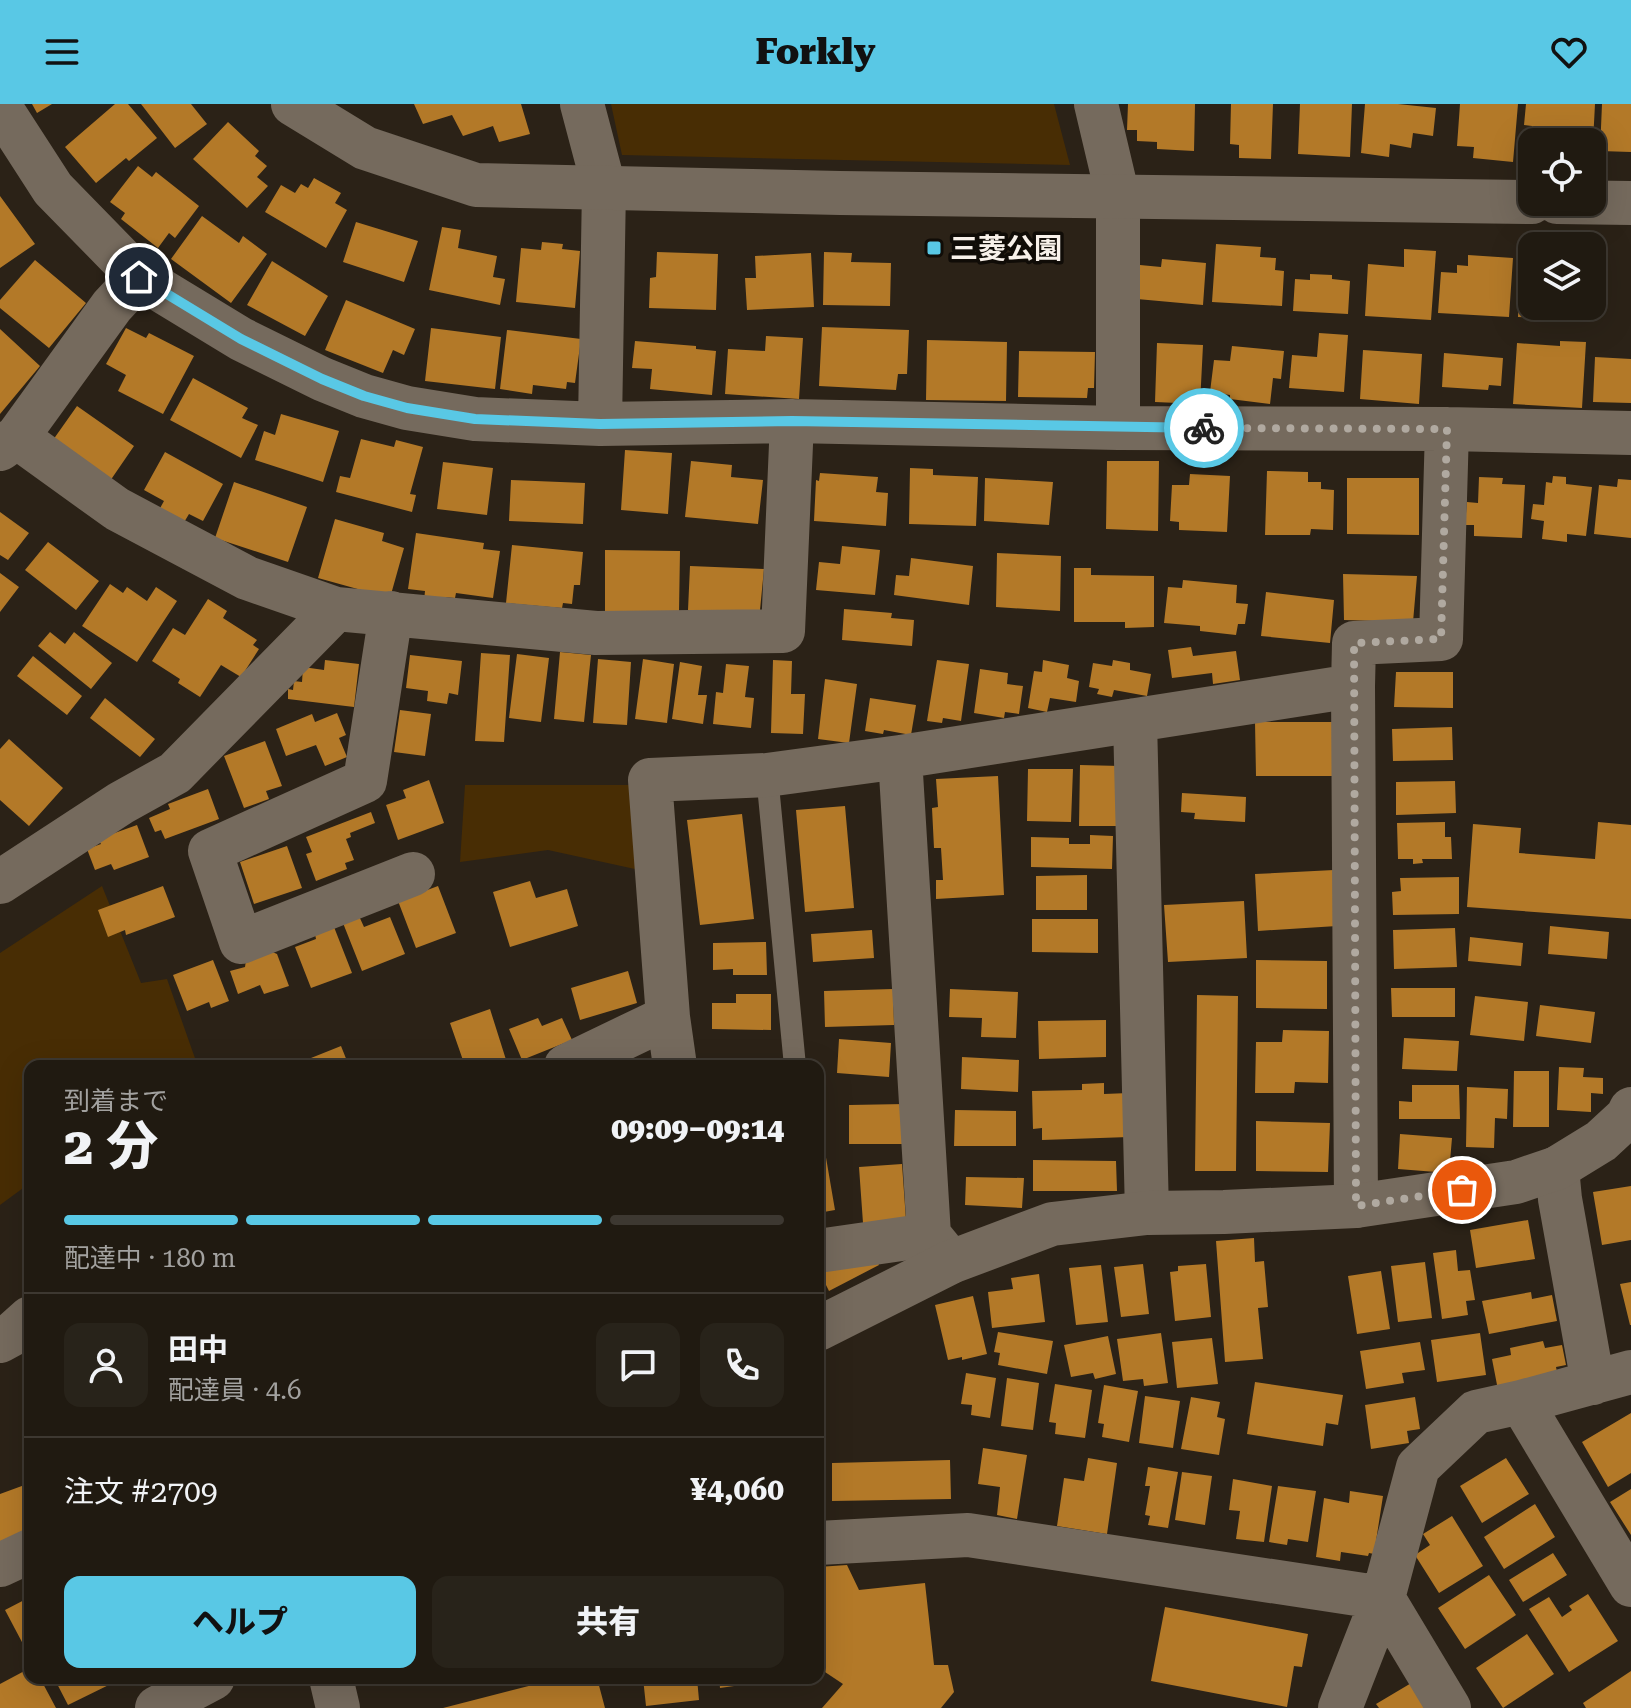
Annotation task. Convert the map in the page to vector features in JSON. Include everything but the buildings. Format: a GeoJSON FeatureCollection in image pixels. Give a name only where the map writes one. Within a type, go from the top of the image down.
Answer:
{"type":"FeatureCollection","features":[{"type":"Feature","properties":{"kind":"street"},"geometry":{"type":"LineString","coordinates":[[293,104],[365,148],[476,185],[1518,202]]}},
{"type":"Feature","properties":{"kind":"street"},"geometry":{"type":"LineString","coordinates":[[582,104],[604,187],[600,424]]}},
{"type":"Feature","properties":{"kind":"street"},"geometry":{"type":"LineString","coordinates":[[1096,104],[1118,197],[1118,428]]}},
{"type":"Feature","properties":{"kind":"street"},"geometry":{"type":"LineString","coordinates":[[0,107],[53,189],[139,277],[241,339],[322,379],[364,396],[407,408],[475,419],[600,424],[792,421],[1631,433]]}},
{"type":"Feature","properties":{"kind":"street"},"geometry":{"type":"LineString","coordinates":[[1606,203],[1631,203]]}},
{"type":"Feature","properties":{"kind":"street"},"geometry":{"type":"LineString","coordinates":[[139,277],[112,306],[8,443],[117,509],[247,578],[336,609],[596,633],[783,631],[792,421]]}},
{"type":"Feature","properties":{"kind":"street"},"geometry":{"type":"LineString","coordinates":[[1356,1206],[1354,643],[1441,639],[1447,429]]}},
{"type":"Feature","properties":{"kind":"street"},"geometry":{"type":"LineString","coordinates":[[0,882],[121,803],[175,773],[336,609]]}},
{"type":"Feature","properties":{"kind":"street"},"geometry":{"type":"LineString","coordinates":[[391,613],[365,781],[210,851],[241,942],[413,874]]}},
{"type":"Feature","properties":{"kind":"street"},"geometry":{"type":"LineString","coordinates":[[674,1060],[668,1017],[650,780],[767,775],[1353,686]]}},
{"type":"Feature","properties":{"kind":"street"},"geometry":{"type":"LineString","coordinates":[[1135,720],[1147,1213]]}},
{"type":"Feature","properties":{"kind":"street"},"geometry":{"type":"LineString","coordinates":[[900,757],[940,1249]]}},
{"type":"Feature","properties":{"kind":"street"},"geometry":{"type":"LineString","coordinates":[[578,1060],[668,1017]]}},
{"type":"Feature","properties":{"kind":"street"},"geometry":{"type":"LineString","coordinates":[[824,1251],[940,1249],[1052,1224],[1147,1213],[1356,1206],[1516,1182],[1557,1168],[1601,1141],[1630,1115]]}},
{"type":"Feature","properties":{"kind":"street"},"geometry":{"type":"LineString","coordinates":[[1340,1708],[1383,1598],[1418,1467],[1476,1412],[1612,1377],[1564,1225],[1557,1168]]}},
{"type":"Feature","properties":{"kind":"street"},"geometry":{"type":"LineString","coordinates":[[824,1325],[940,1249]]}},
{"type":"Feature","properties":{"kind":"street"},"geometry":{"type":"LineString","coordinates":[[1521,1402],[1631,1585]]}},
{"type":"Feature","properties":{"kind":"street"},"geometry":{"type":"LineString","coordinates":[[824,1543],[968,1535],[1383,1598]]}},
{"type":"Feature","properties":{"kind":"street"},"geometry":{"type":"LineString","coordinates":[[0,1565],[24,1554]]}},
{"type":"Feature","properties":{"kind":"street"},"geometry":{"type":"LineString","coordinates":[[1383,1598],[1449,1708]]}},
{"type":"Feature","properties":{"kind":"street"},"geometry":{"type":"LineString","coordinates":[[157,1708],[202,1684]]}},
{"type":"Feature","properties":{"kind":"street"},"geometry":{"type":"LineString","coordinates":[[332,1684],[338,1708]]}},
{"type":"Feature","properties":{"kind":"lane"},"geometry":{"type":"LineString","coordinates":[[767,775],[794,1060]]}},
{"type":"Feature","properties":{"kind":"shaded area"},"geometry":{"type":"Polygon","coordinates":[[[611,104],[1054,104],[1070,165],[622,155],[611,104]]]}},
{"type":"Feature","properties":{"kind":"shaded area"},"geometry":{"type":"Polygon","coordinates":[[[465,785],[629,785],[644,871],[548,850],[460,862],[465,785]]]}},
{"type":"Feature","properties":{"kind":"shaded area"},"geometry":{"type":"Polygon","coordinates":[[[102,886],[141,983],[167,979],[196,1060],[24,1060],[24,1187],[0,1205],[0,953],[102,886]]]}},
{"type":"Feature","properties":{"kind":"way so far"},"geometry":{"type":"LineString","coordinates":[[1204,428],[1447,429],[1441,639],[1354,643],[1356,1206],[1462,1190]]}},
{"type":"Feature","properties":{"kind":"place","name":"三菱公園"},"geometry":{"type":"Point","coordinates":[934,248]}},
{"type":"Feature","properties":{"kind":"route"},"geometry":{"type":"LineString","coordinates":[[139,277],[241,339],[322,379],[364,396],[407,408],[475,419],[600,424],[792,421],[1204,428]]}}]}
